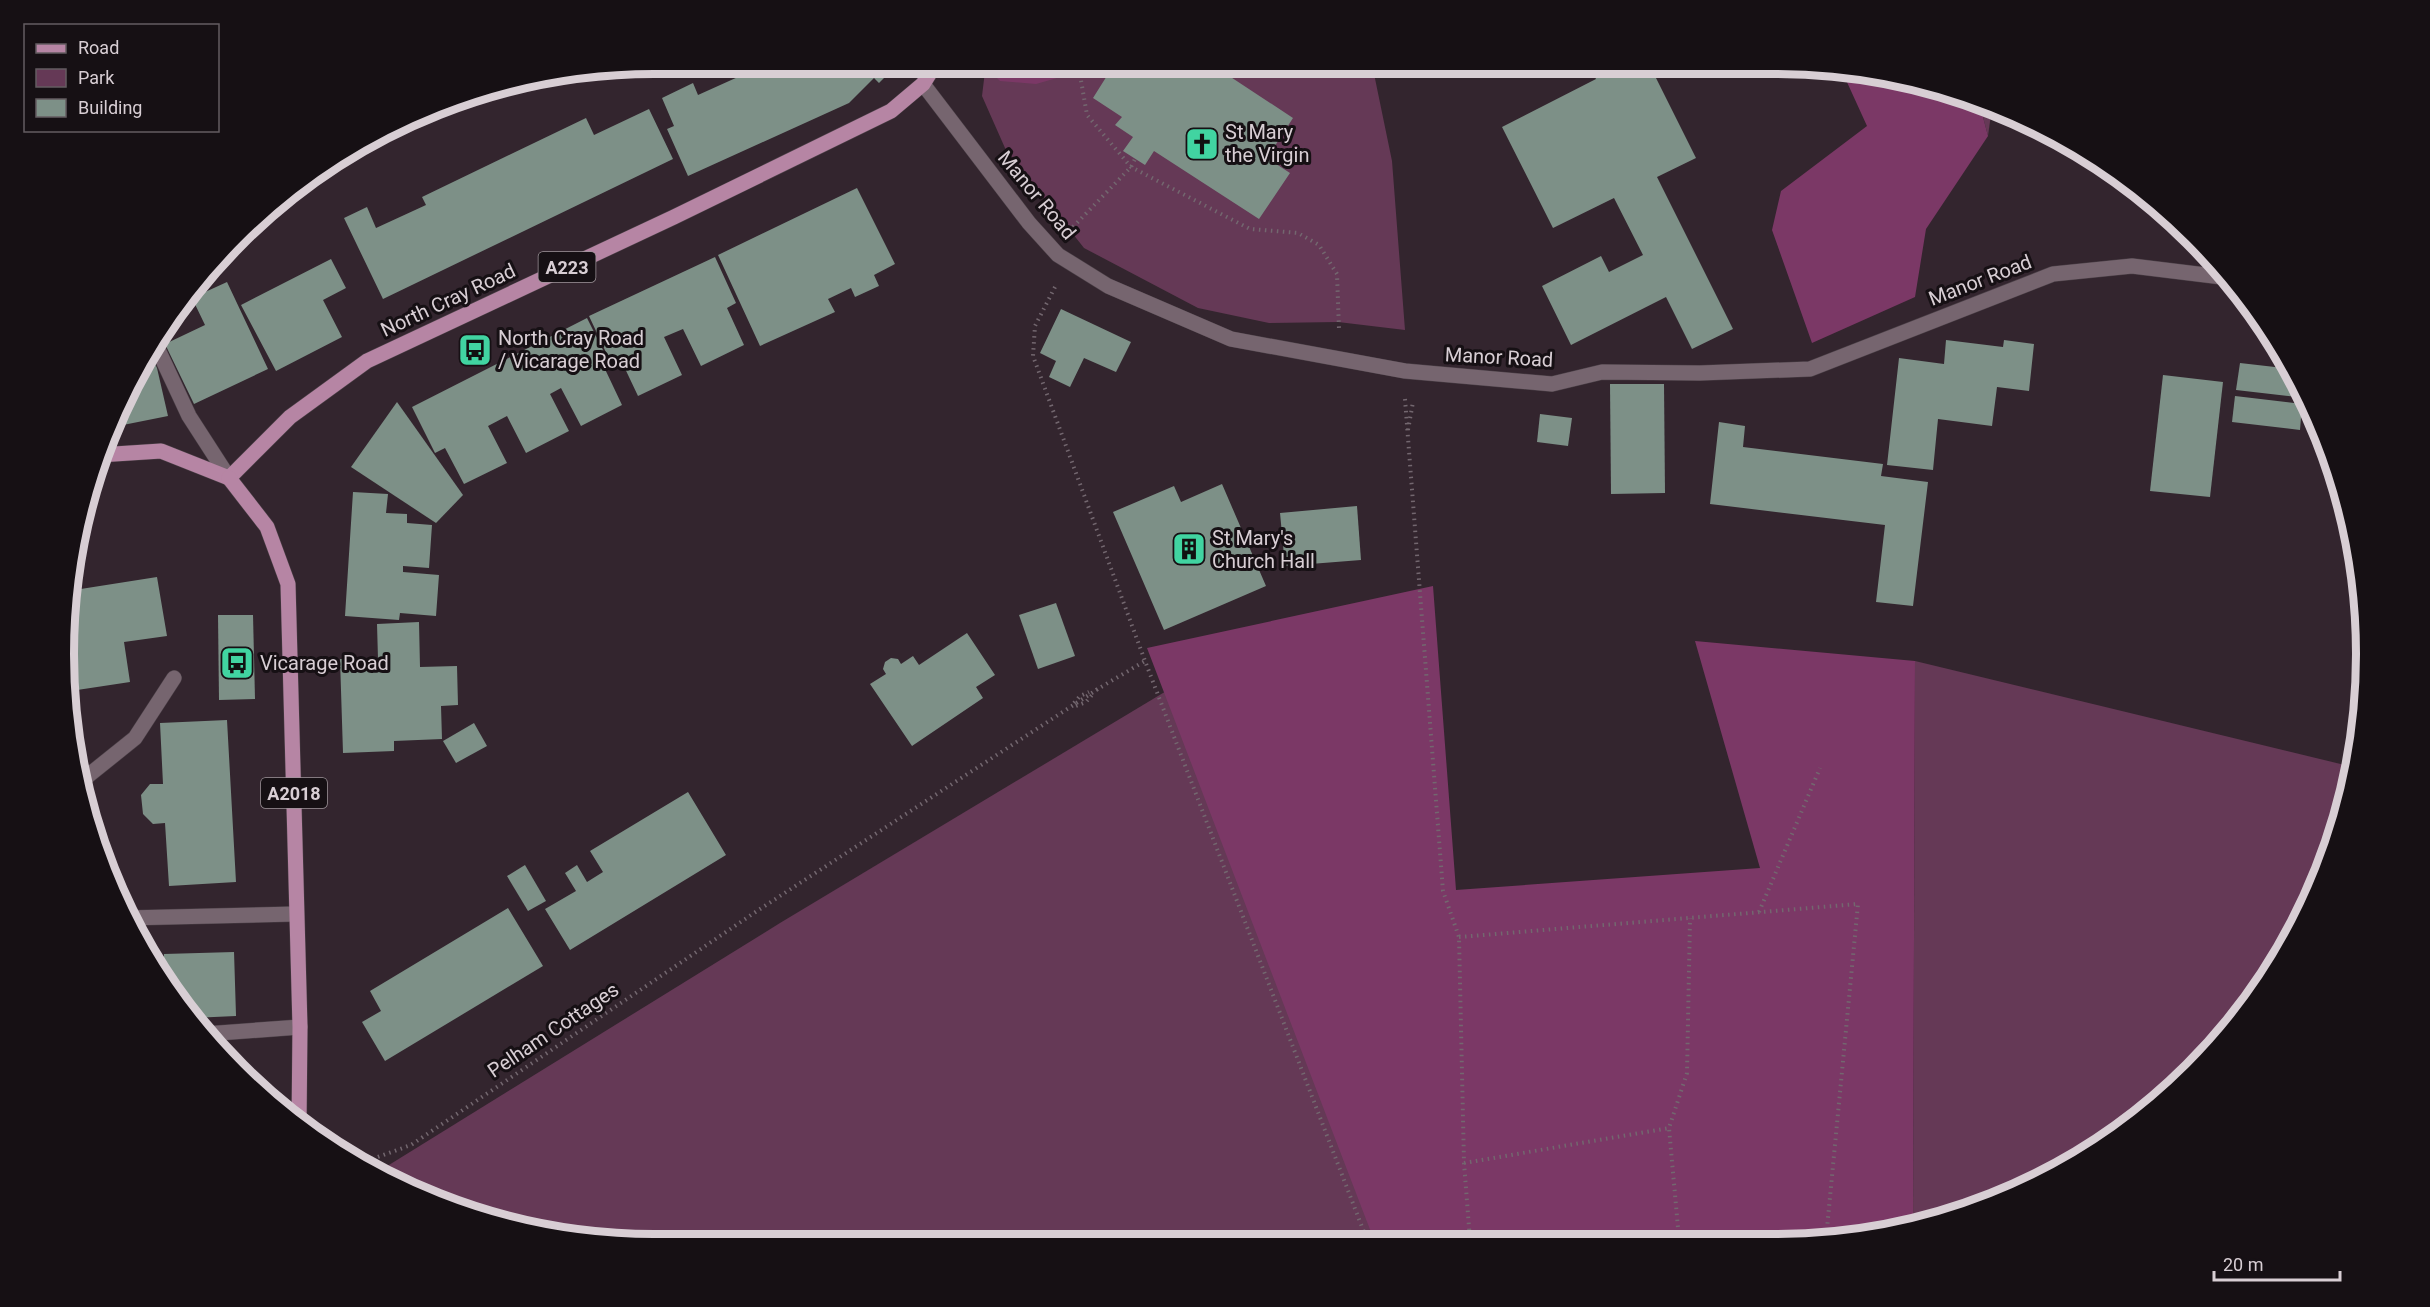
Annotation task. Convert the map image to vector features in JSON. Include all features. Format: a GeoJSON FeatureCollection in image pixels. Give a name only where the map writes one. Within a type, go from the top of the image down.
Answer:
{"type":"FeatureCollection","features":[{"type":"Feature","properties":{"kind":"main road","name":"A223"},"geometry":{"type":"LineString","coordinates":[[923,84],[929,74]]}},
{"type":"Feature","properties":{"kind":"main road","name":"North Cray Road"},"geometry":{"type":"LineString","coordinates":[[230,478],[290,417],[367,361],[674,217],[891,111],[923,84]]}},
{"type":"Feature","properties":{"kind":"main road"},"geometry":{"type":"LineString","coordinates":[[109,454],[160,451],[230,478]]}},
{"type":"Feature","properties":{"kind":"main road","name":"A2018"},"geometry":{"type":"LineString","coordinates":[[230,478],[267,527],[288,584],[295,914],[300,1027],[299,1113]]}},
{"type":"Feature","properties":{"kind":"street","name":"Manor Road"},"geometry":{"type":"LineString","coordinates":[[923,84],[1029,223],[1058,255],[1108,286],[1231,339],[1411,372],[1552,384],[1602,372],[1700,373],[1810,369],[2053,274],[2132,266],[2218,276]]}},
{"type":"Feature","properties":{"kind":"street"},"geometry":{"type":"LineString","coordinates":[[159,351],[189,416],[230,478]]}},
{"type":"Feature","properties":{"kind":"street"},"geometry":{"type":"LineString","coordinates":[[87,777],[135,738],[174,678]]}},
{"type":"Feature","properties":{"kind":"street"},"geometry":{"type":"LineString","coordinates":[[137,918],[295,914]]}},
{"type":"Feature","properties":{"kind":"street"},"geometry":{"type":"LineString","coordinates":[[215,1033],[300,1027]]}},
{"type":"Feature","properties":{"kind":"path"},"geometry":{"type":"LineString","coordinates":[[1080,74],[1087,115],[1131,167],[1250,229],[1298,233],[1319,245],[1337,274],[1342,358]]}},
{"type":"Feature","properties":{"kind":"path"},"geometry":{"type":"LineString","coordinates":[[1073,228],[1131,167],[1135,159]]}},
{"type":"Feature","properties":{"kind":"path"},"geometry":{"type":"LineString","coordinates":[[1057,283],[1035,326],[1033,356],[1145,661],[1365,1234]]}},
{"type":"Feature","properties":{"kind":"path"},"geometry":{"type":"LineString","coordinates":[[1407,433],[1443,891],[1459,937],[1464,1163],[1470,1234]]}},
{"type":"Feature","properties":{"kind":"path"},"geometry":{"type":"LineString","coordinates":[[1070,708],[1080,696],[1098,689],[1145,661]]}},
{"type":"Feature","properties":{"kind":"path"},"geometry":{"type":"LineString","coordinates":[[1070,708],[1086,702],[1098,689]]}},
{"type":"Feature","properties":{"kind":"path","name":"Pelham Cottages"},"geometry":{"type":"LineString","coordinates":[[370,1160],[411,1145],[757,911],[1070,708]]}},
{"type":"Feature","properties":{"kind":"path"},"geometry":{"type":"LineString","coordinates":[[1759,912],[1820,768]]}},
{"type":"Feature","properties":{"kind":"path"},"geometry":{"type":"LineString","coordinates":[[1459,937],[1858,904],[1827,1231]]}},
{"type":"Feature","properties":{"kind":"path"},"geometry":{"type":"LineString","coordinates":[[1679,1234],[1669,1128],[1687,1073],[1690,918]]}},
{"type":"Feature","properties":{"kind":"path"},"geometry":{"type":"LineString","coordinates":[[1464,1163],[1669,1128]]}},
{"type":"Feature","properties":{"kind":"green space"},"geometry":{"type":"Polygon","coordinates":[[[985,74],[1374,74],[1392,161],[1405,330],[1338,322],[1269,323],[1198,308],[1084,248],[1005,148],[982,96],[985,74]]]}},
{"type":"Feature","properties":{"kind":"green space"},"geometry":{"type":"Polygon","coordinates":[[[1981,111],[1991,115],[1988,136],[1981,111]]]}},
{"type":"Feature","properties":{"kind":"green space"},"geometry":{"type":"Polygon","coordinates":[[[1915,661],[2345,765],[2326,840],[2297,910],[2279,944],[2237,1007],[2187,1064],[2130,1114],[2066,1156],[2033,1174],[1963,1203],[1913,1217],[1915,661]]]}},
{"type":"Feature","properties":{"kind":"green space"},"geometry":{"type":"Polygon","coordinates":[[[1168,690],[1373,1234],[654,1234],[616,1232],[578,1229],[503,1214],[467,1203],[385,1168],[780,923],[1168,690]]]}},
{"type":"Feature","properties":{"kind":"shaded area"},"geometry":{"type":"Polygon","coordinates":[[[993,74],[1066,74],[1036,84],[1000,81],[993,74]]]}},
{"type":"Feature","properties":{"kind":"shaded area"},"geometry":{"type":"Polygon","coordinates":[[[1845,77],[1927,93],[1981,111],[1988,136],[1926,229],[1915,297],[1812,343],[1772,230],[1781,191],[1867,126],[1845,77]]]}},
{"type":"Feature","properties":{"kind":"shaded area"},"geometry":{"type":"Polygon","coordinates":[[[1433,586],[1456,890],[1760,868],[1695,641],[1915,661],[1913,1217],[1852,1229],[1776,1234],[1372,1234],[1147,648],[1433,586]]]}},
{"type":"Feature","properties":{"kind":"building"},"geometry":{"type":"Polygon","coordinates":[[[745,74],[888,74],[879,83],[874,78],[849,103],[688,176],[667,129],[674,126],[662,98],[693,83],[698,95],[745,74]]]}},
{"type":"Feature","properties":{"kind":"building","name":"St Mary the Virgin"},"geometry":{"type":"Polygon","coordinates":[[[1108,74],[1226,74],[1293,118],[1267,158],[1290,173],[1259,219],[1154,151],[1145,165],[1123,151],[1133,137],[1115,125],[1122,117],[1093,98],[1108,74]]]}},
{"type":"Feature","properties":{"kind":"building"},"geometry":{"type":"Polygon","coordinates":[[[1593,74],[1654,74],[1696,158],[1657,177],[1733,329],[1692,349],[1666,297],[1571,345],[1542,286],[1601,256],[1609,272],[1643,255],[1614,198],[1553,228],[1502,127],[1596,79],[1593,74]]]}},
{"type":"Feature","properties":{"kind":"building"},"geometry":{"type":"Polygon","coordinates":[[[649,109],[673,159],[383,299],[344,218],[367,207],[376,228],[426,205],[422,197],[586,118],[594,135],[649,109]]]}},
{"type":"Feature","properties":{"kind":"building"},"geometry":{"type":"Polygon","coordinates":[[[857,188],[895,264],[874,275],[879,286],[855,297],[851,288],[828,299],[835,312],[760,346],[718,255],[857,188]]]}},
{"type":"Feature","properties":{"kind":"building"},"geometry":{"type":"Polygon","coordinates":[[[715,257],[736,303],[727,308],[744,345],[701,366],[683,329],[664,337],[682,375],[638,396],[620,358],[611,363],[589,316],[715,257]]]}},
{"type":"Feature","properties":{"kind":"building"},"geometry":{"type":"Polygon","coordinates":[[[331,259],[346,288],[323,300],[342,337],[276,371],[241,305],[331,259]]]}},
{"type":"Feature","properties":{"kind":"building"},"geometry":{"type":"Polygon","coordinates":[[[227,282],[268,369],[194,404],[165,344],[205,325],[193,300],[196,296],[227,282]]]}},
{"type":"Feature","properties":{"kind":"building"},"geometry":{"type":"Polygon","coordinates":[[[1061,309],[1131,342],[1116,372],[1084,358],[1070,387],[1049,377],[1056,361],[1040,353],[1061,309]]]}},
{"type":"Feature","properties":{"kind":"building"},"geometry":{"type":"Polygon","coordinates":[[[587,318],[610,364],[604,367],[622,405],[581,426],[561,388],[550,394],[569,431],[526,453],[507,416],[488,426],[507,463],[464,484],[445,448],[435,453],[412,407],[587,318]]]}},
{"type":"Feature","properties":{"kind":"building"},"geometry":{"type":"Polygon","coordinates":[[[1946,340],[2003,347],[2004,340],[2034,344],[2029,391],[1997,387],[1992,426],[1938,419],[1933,470],[1887,465],[1899,358],[1944,364],[1946,340]]]}},
{"type":"Feature","properties":{"kind":"building"},"geometry":{"type":"Polygon","coordinates":[[[153,360],[157,368],[168,416],[121,425],[153,360]]]}},
{"type":"Feature","properties":{"kind":"building"},"geometry":{"type":"Polygon","coordinates":[[[2240,363],[2281,368],[2297,397],[2236,390],[2240,363]]]}},
{"type":"Feature","properties":{"kind":"building"},"geometry":{"type":"Polygon","coordinates":[[[2163,375],[2223,382],[2210,497],[2150,491],[2163,375]]]}},
{"type":"Feature","properties":{"kind":"building"},"geometry":{"type":"Polygon","coordinates":[[[1610,384],[1664,384],[1665,493],[1611,494],[1610,384]]]}},
{"type":"Feature","properties":{"kind":"building"},"geometry":{"type":"Polygon","coordinates":[[[2235,396],[2300,404],[2302,408],[2300,430],[2232,422],[2235,396]]]}},
{"type":"Feature","properties":{"kind":"building"},"geometry":{"type":"Polygon","coordinates":[[[397,402],[463,495],[436,523],[351,467],[397,402]]]}},
{"type":"Feature","properties":{"kind":"building"},"geometry":{"type":"Polygon","coordinates":[[[1540,414],[1572,418],[1568,446],[1537,442],[1540,414]]]}},
{"type":"Feature","properties":{"kind":"building"},"geometry":{"type":"Polygon","coordinates":[[[1719,422],[1745,426],[1743,447],[1883,464],[1881,476],[1928,482],[1913,606],[1876,602],[1885,525],[1710,504],[1719,422]]]}},
{"type":"Feature","properties":{"kind":"building","name":"St Mary's Church Hall"},"geometry":{"type":"Polygon","coordinates":[[[1222,484],[1266,586],[1164,630],[1113,512],[1174,486],[1181,502],[1222,484]]]}},
{"type":"Feature","properties":{"kind":"building"},"geometry":{"type":"Polygon","coordinates":[[[353,492],[388,494],[386,513],[407,514],[407,523],[432,525],[429,568],[403,566],[403,572],[439,575],[436,616],[400,613],[399,620],[345,616],[353,492]]]}},
{"type":"Feature","properties":{"kind":"building"},"geometry":{"type":"Polygon","coordinates":[[[1357,506],[1361,560],[1285,566],[1280,513],[1357,506]]]}},
{"type":"Feature","properties":{"kind":"building"},"geometry":{"type":"Polygon","coordinates":[[[157,577],[167,636],[124,642],[130,682],[75,690],[77,590],[157,577]]]}},
{"type":"Feature","properties":{"kind":"building"},"geometry":{"type":"Polygon","coordinates":[[[1056,603],[1075,656],[1038,669],[1019,615],[1056,603]]]}},
{"type":"Feature","properties":{"kind":"building"},"geometry":{"type":"Polygon","coordinates":[[[218,615],[253,615],[255,699],[219,700],[218,615]]]}},
{"type":"Feature","properties":{"kind":"building"},"geometry":{"type":"Polygon","coordinates":[[[419,622],[420,667],[457,666],[458,705],[441,706],[442,739],[394,741],[394,751],[343,753],[340,659],[378,659],[377,624],[419,622]]]}},
{"type":"Feature","properties":{"kind":"building"},"geometry":{"type":"Polygon","coordinates":[[[967,633],[995,675],[976,687],[983,698],[912,746],[870,684],[886,674],[883,669],[885,662],[891,658],[898,659],[901,664],[913,656],[919,665],[967,633]]]}},
{"type":"Feature","properties":{"kind":"building"},"geometry":{"type":"Polygon","coordinates":[[[227,720],[236,882],[169,886],[165,823],[153,824],[143,814],[141,795],[150,784],[163,784],[160,723],[227,720]]]}},
{"type":"Feature","properties":{"kind":"building"},"geometry":{"type":"Polygon","coordinates":[[[474,723],[487,746],[456,763],[443,741],[474,723]]]}},
{"type":"Feature","properties":{"kind":"building"},"geometry":{"type":"Polygon","coordinates":[[[688,792],[726,855],[570,950],[545,909],[576,891],[565,873],[577,865],[587,882],[603,872],[590,851],[688,792]]]}},
{"type":"Feature","properties":{"kind":"building"},"geometry":{"type":"Polygon","coordinates":[[[525,865],[546,901],[528,911],[507,876],[525,865]]]}},
{"type":"Feature","properties":{"kind":"building"},"geometry":{"type":"Polygon","coordinates":[[[508,908],[543,966],[385,1061],[362,1022],[381,1011],[370,991],[508,908]]]}},
{"type":"Feature","properties":{"kind":"building"},"geometry":{"type":"Polygon","coordinates":[[[234,952],[236,1016],[202,1018],[164,965],[164,954],[234,952]]]}},
{"type":"Feature","properties":{"kind":"place","name":"St Mary the Virgin"},"geometry":{"type":"Point","coordinates":[1202,144]}},
{"type":"Feature","properties":{"kind":"place","name":"North Cray Road / Vicarage Road"},"geometry":{"type":"Point","coordinates":[475,350]}},
{"type":"Feature","properties":{"kind":"place","name":"St Mary's Church Hall"},"geometry":{"type":"Point","coordinates":[1189,549]}},
{"type":"Feature","properties":{"kind":"place","name":"Vicarage Road"},"geometry":{"type":"Point","coordinates":[237,663]}}]}
